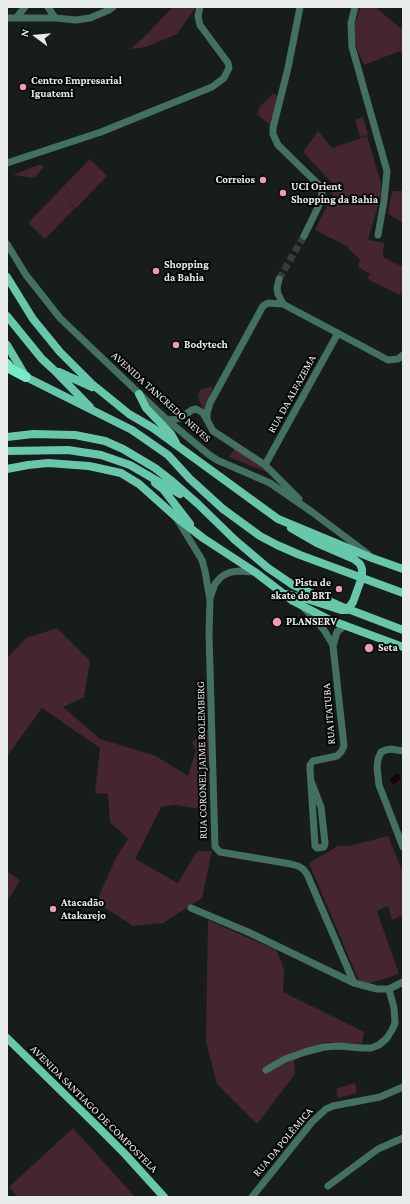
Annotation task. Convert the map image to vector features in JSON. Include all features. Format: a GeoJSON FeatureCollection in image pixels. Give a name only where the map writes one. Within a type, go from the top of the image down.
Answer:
{"type":"FeatureCollection","features":[{"type":"Feature","properties":{"kind":"highway"},"geometry":{"type":"LineString","coordinates":[[7,364],[26,377]]}},
{"type":"Feature","properties":{"kind":"main road"},"geometry":{"type":"LineString","coordinates":[[7,277],[21,301],[43,332],[69,362],[100,391],[129,414],[152,428],[299,534],[354,559],[360,564],[362,569],[362,577],[356,595],[347,610],[340,610],[296,596],[282,594]]}},
{"type":"Feature","properties":{"kind":"main road"},"geometry":{"type":"LineString","coordinates":[[7,316],[42,359],[93,410]]}},
{"type":"Feature","properties":{"kind":"main road"},"geometry":{"type":"LineString","coordinates":[[7,345],[26,377],[132,430],[168,455],[190,479],[223,509],[260,536],[300,555],[403,593]]}},
{"type":"Feature","properties":{"kind":"main road"},"geometry":{"type":"LineString","coordinates":[[54,370],[100,391]]}},
{"type":"Feature","properties":{"kind":"main road"},"geometry":{"type":"LineString","coordinates":[[139,394],[146,408],[171,434],[177,446]]}},
{"type":"Feature","properties":{"kind":"main road"},"geometry":{"type":"LineString","coordinates":[[7,437],[33,434],[61,434],[105,441],[123,449],[155,468],[198,504],[235,540],[268,568],[293,585],[340,606],[403,630]]}},
{"type":"Feature","properties":{"kind":"main road"},"geometry":{"type":"LineString","coordinates":[[7,451],[47,450],[101,455],[130,465],[198,504]]}},
{"type":"Feature","properties":{"kind":"main road"},"geometry":{"type":"LineString","coordinates":[[7,470],[28,465],[48,463],[89,466],[113,470],[131,477],[202,538],[255,572],[282,594],[303,607],[403,647]]}},
{"type":"Feature","properties":{"kind":"main road"},"geometry":{"type":"LineString","coordinates":[[144,473],[163,489],[202,538]]}},
{"type":"Feature","properties":{"kind":"main road"},"geometry":{"type":"LineString","coordinates":[[278,519],[372,558],[403,569]]}},
{"type":"Feature","properties":{"kind":"main road","name":"AVENIDA SANTIAGO DE COMPOSTELA"},"geometry":{"type":"LineString","coordinates":[[7,1038],[105,1133],[164,1197]]}},
{"type":"Feature","properties":{"kind":"street"},"geometry":{"type":"LineString","coordinates":[[16,18],[25,7]]}},
{"type":"Feature","properties":{"kind":"street"},"geometry":{"type":"LineString","coordinates":[[48,7],[55,18]]}},
{"type":"Feature","properties":{"kind":"street"},"geometry":{"type":"LineString","coordinates":[[7,18],[55,18],[76,20],[90,18],[113,7]]}},
{"type":"Feature","properties":{"kind":"street"},"geometry":{"type":"LineString","coordinates":[[7,163],[101,132],[212,87],[224,78],[229,68],[225,57],[200,25],[198,16],[200,7]]}},
{"type":"Feature","properties":{"kind":"street"},"geometry":{"type":"LineString","coordinates":[[300,7],[288,68],[273,128],[273,134],[278,145],[318,184],[322,192],[321,201],[304,236]]}},
{"type":"Feature","properties":{"kind":"street"},"geometry":{"type":"LineString","coordinates":[[355,7],[351,23],[352,47],[387,171],[378,235]]}},
{"type":"Feature","properties":{"kind":"street","name":"AVENIDA TANCREDO NEVES"},"geometry":{"type":"LineString","coordinates":[[7,244],[26,275],[60,318],[166,419],[208,454],[217,460],[270,483],[312,512],[372,558]]}},
{"type":"Feature","properties":{"kind":"street"},"geometry":{"type":"LineString","coordinates":[[279,279],[277,288],[283,304]]}},
{"type":"Feature","properties":{"kind":"street"},"geometry":{"type":"LineString","coordinates":[[207,420],[207,413],[210,403],[263,306],[268,303],[283,304],[388,360],[398,359],[403,355]]}},
{"type":"Feature","properties":{"kind":"street","name":"RUA DA ALFAZEMA"},"geometry":{"type":"LineString","coordinates":[[265,465],[338,333]]}},
{"type":"Feature","properties":{"kind":"street"},"geometry":{"type":"LineString","coordinates":[[166,419],[171,420],[180,418],[192,410],[202,413],[214,431],[265,465],[278,476],[312,512]]}},
{"type":"Feature","properties":{"kind":"street","name":"RUA CORONEL JAIME ROLEMBERG"},"geometry":{"type":"LineString","coordinates":[[176,517],[202,560],[210,600],[209,632],[215,847],[220,852],[291,864],[303,869],[307,874],[354,983]]}},
{"type":"Feature","properties":{"kind":"street","name":"RUA CORONEL JAIME ROLEMBERG"},"geometry":{"type":"LineString","coordinates":[[210,600],[215,584],[224,575],[240,571],[255,572]]}},
{"type":"Feature","properties":{"kind":"street","name":"RUA ITATUBA"},"geometry":{"type":"LineString","coordinates":[[303,607],[324,630],[334,646]]}},
{"type":"Feature","properties":{"kind":"street","name":"RUA ITATUBA"},"geometry":{"type":"LineString","coordinates":[[311,781],[321,807],[325,843],[324,847],[317,848],[315,846],[310,765],[313,761],[337,756],[344,746],[334,646],[337,632],[345,625]]}},
{"type":"Feature","properties":{"kind":"street"},"geometry":{"type":"LineString","coordinates":[[403,750],[391,749],[381,752],[377,767],[379,785],[403,847]]}},
{"type":"Feature","properties":{"kind":"street"},"geometry":{"type":"LineString","coordinates":[[191,908],[248,932],[354,983],[377,990],[389,989],[403,982]]}},
{"type":"Feature","properties":{"kind":"street"},"geometry":{"type":"LineString","coordinates":[[266,1070],[285,1059],[324,1047],[338,1046],[366,1048],[379,1045],[387,1038],[395,1023],[394,1008],[389,989]]}},
{"type":"Feature","properties":{"kind":"street","name":"RUA DA POLÊMICA"},"geometry":{"type":"LineString","coordinates":[[252,1197],[312,1122],[326,1109],[333,1106],[380,1097],[403,1088]]}},
{"type":"Feature","properties":{"kind":"street"},"geometry":{"type":"LineString","coordinates":[[328,1186],[378,1149],[403,1138]]}},
{"type":"Feature","properties":{"kind":"shaded area"},"geometry":{"type":"Polygon","coordinates":[[[173,7],[196,7],[177,34],[146,47],[130,49],[142,39],[173,7]]]}},
{"type":"Feature","properties":{"kind":"shaded area"},"geometry":{"type":"Polygon","coordinates":[[[361,7],[375,7],[403,30],[403,54],[400,51],[364,65],[357,50],[353,28],[361,7]]]}},
{"type":"Feature","properties":{"kind":"shaded area"},"geometry":{"type":"Polygon","coordinates":[[[274,93],[278,97],[270,125],[257,114],[260,106],[274,93]]]}},
{"type":"Feature","properties":{"kind":"shaded area"},"geometry":{"type":"Polygon","coordinates":[[[363,117],[368,135],[360,137],[355,120],[363,117]]]}},
{"type":"Feature","properties":{"kind":"shaded area"},"geometry":{"type":"Polygon","coordinates":[[[318,131],[332,148],[367,136],[381,183],[381,195],[368,240],[384,243],[383,257],[403,267],[403,288],[400,295],[367,279],[370,274],[358,267],[360,259],[348,249],[349,247],[315,230],[332,196],[333,184],[303,152],[318,131]]]}},
{"type":"Feature","properties":{"kind":"shaded area"},"geometry":{"type":"Polygon","coordinates":[[[90,159],[107,176],[76,208],[62,194],[75,208],[45,239],[28,223],[90,159]]]}},
{"type":"Feature","properties":{"kind":"shaded area"},"geometry":{"type":"Polygon","coordinates":[[[41,164],[44,167],[34,178],[13,175],[41,164]]]}},
{"type":"Feature","properties":{"kind":"shaded area"},"geometry":{"type":"Polygon","coordinates":[[[392,191],[403,191],[402,222],[388,214],[392,191]]]}},
{"type":"Feature","properties":{"kind":"shaded area"},"geometry":{"type":"Polygon","coordinates":[[[213,386],[205,410],[203,410],[198,397],[200,390],[213,386]]]}},
{"type":"Feature","properties":{"kind":"shaded area"},"geometry":{"type":"Polygon","coordinates":[[[234,447],[274,475],[229,457],[234,450],[234,447]]]}},
{"type":"Feature","properties":{"kind":"shaded area"},"geometry":{"type":"Polygon","coordinates":[[[57,628],[90,661],[84,697],[63,707],[100,739],[156,756],[188,776],[196,750],[192,742],[210,727],[206,810],[176,805],[161,807],[135,859],[178,883],[197,851],[212,851],[202,898],[163,923],[133,926],[96,902],[116,858],[128,839],[110,822],[108,794],[95,793],[100,748],[42,708],[7,756],[7,658],[26,638],[57,628]]]}},
{"type":"Feature","properties":{"kind":"shaded area"},"geometry":{"type":"Polygon","coordinates":[[[398,773],[401,778],[393,785],[390,780],[398,773]]]}},
{"type":"Feature","properties":{"kind":"shaded area"},"geometry":{"type":"Polygon","coordinates":[[[388,836],[403,873],[403,915],[392,920],[388,906],[377,911],[399,974],[361,986],[309,863],[338,846],[349,846],[388,836]]]}},
{"type":"Feature","properties":{"kind":"shaded area"},"geometry":{"type":"Polygon","coordinates":[[[7,871],[20,881],[9,898],[7,896],[7,871]]]}},
{"type":"Feature","properties":{"kind":"shaded area"},"geometry":{"type":"Polygon","coordinates":[[[208,920],[276,950],[284,969],[283,992],[364,1032],[362,1044],[324,1042],[294,1061],[295,1074],[257,1124],[217,1084],[206,1042],[208,920]]]}},
{"type":"Feature","properties":{"kind":"shaded area"},"geometry":{"type":"Polygon","coordinates":[[[355,1083],[357,1093],[338,1098],[336,1089],[355,1083]]]}},
{"type":"Feature","properties":{"kind":"shaded area"},"geometry":{"type":"Polygon","coordinates":[[[73,1128],[135,1197],[18,1197],[9,1187],[73,1128]]]}},
{"type":"Feature","properties":{"kind":"tunnel"},"geometry":{"type":"LineString","coordinates":[[279,279],[304,236]]}},
{"type":"Feature","properties":{"kind":"place","name":"Centro Empresarial Iguatemi"},"geometry":{"type":"Point","coordinates":[23,87]}},
{"type":"Feature","properties":{"kind":"place","name":"Correios"},"geometry":{"type":"Point","coordinates":[263,180]}},
{"type":"Feature","properties":{"kind":"place","name":"UCI Orient Shopping da Bahia"},"geometry":{"type":"Point","coordinates":[283,193]}},
{"type":"Feature","properties":{"kind":"place","name":"Shopping da Bahia"},"geometry":{"type":"Point","coordinates":[156,271]}},
{"type":"Feature","properties":{"kind":"place","name":"Bodytech"},"geometry":{"type":"Point","coordinates":[176,345]}},
{"type":"Feature","properties":{"kind":"place","name":"Pista de skate do BRT"},"geometry":{"type":"Point","coordinates":[339,589]}},
{"type":"Feature","properties":{"kind":"place","name":"PLANSERV"},"geometry":{"type":"Point","coordinates":[277,622]}},
{"type":"Feature","properties":{"kind":"place","name":"Seta"},"geometry":{"type":"Point","coordinates":[369,648]}},
{"type":"Feature","properties":{"kind":"place","name":"Atacadão Atakarejo"},"geometry":{"type":"Point","coordinates":[53,909]}}]}
